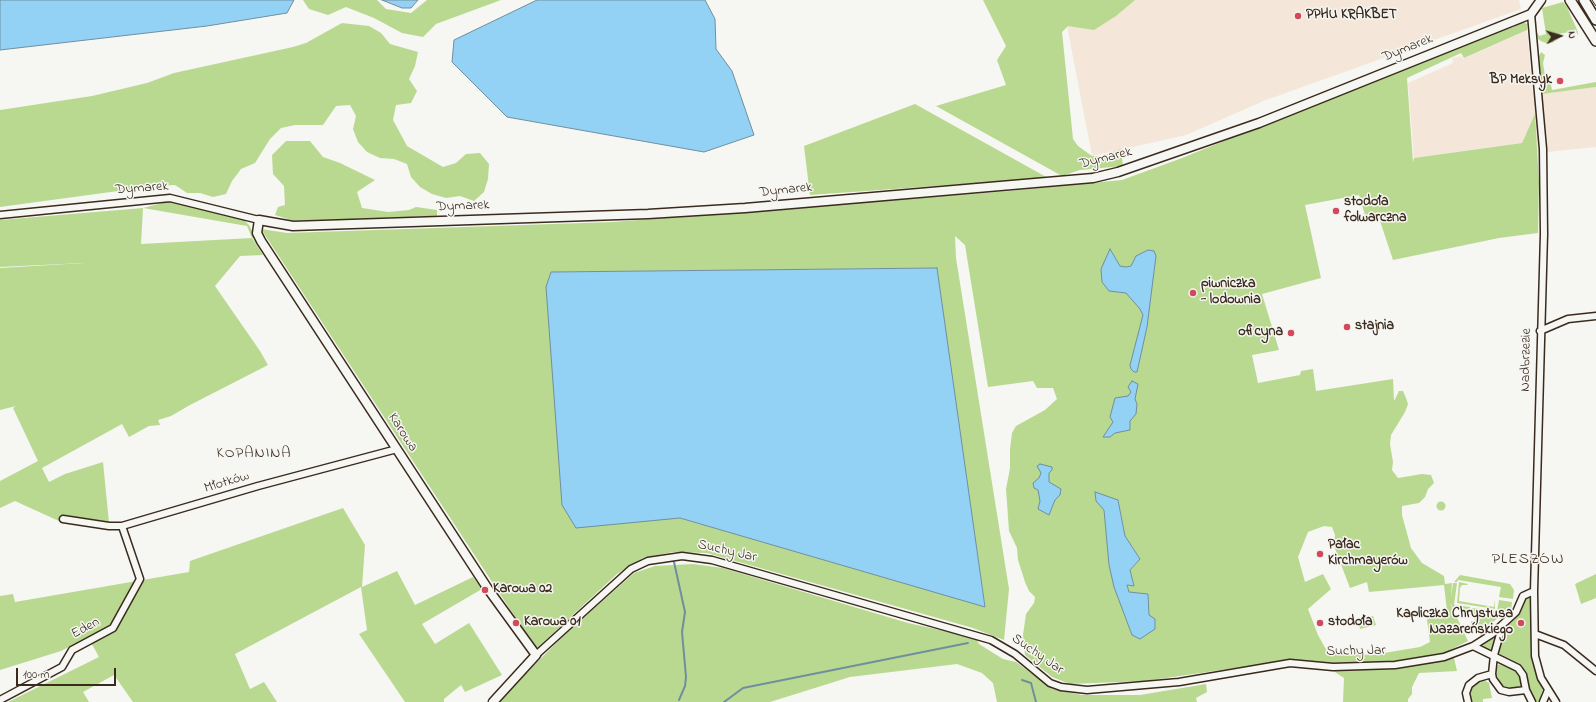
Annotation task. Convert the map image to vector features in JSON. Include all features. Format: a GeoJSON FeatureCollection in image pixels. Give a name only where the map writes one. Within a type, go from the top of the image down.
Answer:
{"type":"FeatureCollection","features":[{"type":"Feature","properties":{"kind":"main road"},"geometry":{"type":"LineString","coordinates":[[1570,0],[1596,40]]}},
{"type":"Feature","properties":{"kind":"main road"},"geometry":{"type":"LineString","coordinates":[[1584,0],[1596,20]]}},
{"type":"Feature","properties":{"kind":"street"},"geometry":{"type":"LineString","coordinates":[[1531,14],[1541,0]]}},
{"type":"Feature","properties":{"kind":"street","name":"Dymarek"},"geometry":{"type":"LineString","coordinates":[[0,215],[170,198],[259,220],[293,226],[648,214],[751,208],[1093,178],[1118,172],[1259,123],[1531,14]]}},
{"type":"Feature","properties":{"kind":"street","name":"Nadbrzezie"},"geometry":{"type":"LineString","coordinates":[[1531,14],[1543,149],[1544,234],[1540,331],[1534,591],[1535,656],[1541,678],[1556,702]]}},
{"type":"Feature","properties":{"kind":"street","name":"Karowa"},"geometry":{"type":"LineString","coordinates":[[259,220],[257,229],[260,239],[488,589],[536,655]]}},
{"type":"Feature","properties":{"kind":"street"},"geometry":{"type":"LineString","coordinates":[[1540,331],[1568,319],[1596,316]]}},
{"type":"Feature","properties":{"kind":"street","name":"Młotków"},"geometry":{"type":"LineString","coordinates":[[63,519],[109,526],[122,526],[258,486],[397,449]]}},
{"type":"Feature","properties":{"kind":"street","name":"Eden"},"geometry":{"type":"LineString","coordinates":[[0,700],[62,667],[72,650],[114,628],[140,579],[122,526]]}},
{"type":"Feature","properties":{"kind":"street","name":"Suchy Jar"},"geometry":{"type":"LineString","coordinates":[[493,702],[536,655],[631,569],[648,561],[682,556],[718,562],[991,640],[1015,654],[1050,683],[1073,689],[1087,690],[1136,687],[1179,682],[1290,663],[1333,667],[1395,664],[1444,657],[1473,646],[1502,627],[1516,612],[1523,596],[1534,591]]}},
{"type":"Feature","properties":{"kind":"street"},"geometry":{"type":"LineString","coordinates":[[1502,627],[1494,655],[1492,674],[1495,683],[1501,690],[1509,692],[1526,690]]}},
{"type":"Feature","properties":{"kind":"street"},"geometry":{"type":"LineString","coordinates":[[1535,634],[1564,645],[1596,671]]}},
{"type":"Feature","properties":{"kind":"street"},"geometry":{"type":"LineString","coordinates":[[1473,646],[1518,668],[1523,676],[1526,690],[1532,702]]}},
{"type":"Feature","properties":{"kind":"street"},"geometry":{"type":"LineString","coordinates":[[1468,702],[1466,693],[1469,685],[1478,678],[1492,674]]}},
{"type":"Feature","properties":{"kind":"street"},"geometry":{"type":"LineString","coordinates":[[1543,702],[1548,690]]}},
{"type":"Feature","properties":{"kind":"shaded area"},"geometry":{"type":"Polygon","coordinates":[[[1062,0],[1519,0],[1521,9],[1266,100],[1186,135],[1092,156],[1062,0]]]}},
{"type":"Feature","properties":{"kind":"shaded area"},"geometry":{"type":"Polygon","coordinates":[[[1527,30],[1533,95],[1596,87],[1596,147],[1537,153],[1535,115],[1522,143],[1414,158],[1408,83],[1453,63],[1452,58],[1462,56],[1463,59],[1527,30]]]}},
{"type":"Feature","properties":{"kind":"green space"},"geometry":{"type":"Polygon","coordinates":[[[303,0],[377,0],[386,9],[411,13],[427,0],[501,0],[436,24],[423,37],[402,33],[374,18],[346,7],[328,15],[309,9],[303,0]]]}},
{"type":"Feature","properties":{"kind":"green space"},"geometry":{"type":"Polygon","coordinates":[[[983,0],[1135,0],[1116,16],[1094,30],[1068,26],[1062,32],[1073,139],[1078,146],[1092,156],[1102,156],[1121,149],[1123,166],[1080,170],[1062,176],[936,106],[1006,85],[997,60],[1006,46],[983,0]]]}},
{"type":"Feature","properties":{"kind":"green space"},"geometry":{"type":"Polygon","coordinates":[[[1563,2],[1567,7],[1578,35],[1574,29],[1574,31],[1554,35],[1554,42],[1548,44],[1541,41],[1538,39],[1537,34],[1538,33],[1539,36],[1546,34],[1542,8],[1563,2]]]}},
{"type":"Feature","properties":{"kind":"green space"},"geometry":{"type":"Polygon","coordinates":[[[1521,21],[1527,24],[1527,30],[1464,58],[1461,53],[1407,78],[1413,162],[1414,158],[1522,143],[1535,114],[1539,183],[1538,233],[1499,238],[1393,260],[1378,215],[1365,215],[1359,195],[1305,205],[1321,278],[1262,294],[1279,350],[1252,355],[1258,383],[1300,375],[1301,371],[1313,369],[1316,391],[1393,379],[1394,401],[1399,391],[1403,391],[1408,404],[1405,412],[1391,435],[1390,444],[1393,462],[1392,470],[1398,478],[1422,474],[1431,475],[1434,483],[1419,503],[1402,506],[1402,515],[1411,548],[1422,563],[1444,576],[1445,584],[1452,583],[1451,598],[1453,583],[1457,583],[1454,605],[1470,607],[1470,611],[1454,609],[1450,603],[1468,641],[1452,649],[1457,671],[1419,673],[1412,687],[1412,694],[1408,699],[1408,702],[1343,702],[1344,678],[1326,666],[1312,661],[1284,661],[1145,681],[1070,684],[1052,677],[1025,655],[1023,635],[1026,614],[1034,603],[1035,597],[1029,591],[1025,582],[1018,560],[1017,548],[1009,531],[1006,489],[1010,468],[1012,433],[1016,426],[1045,410],[1057,399],[1053,388],[1037,388],[1033,381],[988,387],[965,245],[955,236],[956,258],[1009,589],[1004,640],[973,628],[707,553],[673,552],[643,558],[617,574],[536,649],[261,229],[287,233],[613,222],[1009,191],[1122,180],[1182,158],[1473,40],[1514,27],[1521,21]],[[936,268],[551,272],[680,518],[985,606],[936,268]],[[1118,500],[1104,509],[1109,565],[1132,635],[1149,615],[1148,594],[1129,592],[1127,585],[1134,586],[1130,570],[1140,559],[1125,536],[1118,500]],[[1324,526],[1308,532],[1298,557],[1305,582],[1323,574],[1331,589],[1308,609],[1318,635],[1328,653],[1372,655],[1420,647],[1430,642],[1427,620],[1434,613],[1447,611],[1444,585],[1369,592],[1367,582],[1350,588],[1334,546],[1335,535],[1332,527],[1324,526]]]}},
{"type":"Feature","properties":{"kind":"green space"},"geometry":{"type":"Polygon","coordinates":[[[342,23],[369,26],[381,33],[390,44],[418,52],[415,66],[409,79],[417,91],[411,103],[396,105],[393,120],[407,146],[443,167],[456,163],[466,154],[480,153],[489,164],[488,179],[484,192],[474,201],[460,196],[446,198],[432,194],[420,187],[411,177],[407,164],[394,159],[380,158],[367,152],[358,142],[353,129],[356,116],[350,105],[336,106],[323,125],[295,125],[281,128],[270,139],[255,163],[241,169],[232,181],[226,194],[213,197],[200,193],[187,193],[175,185],[155,186],[0,207],[0,110],[92,96],[147,83],[174,73],[293,47],[306,43],[342,23]]]}},
{"type":"Feature","properties":{"kind":"green space"},"geometry":{"type":"Polygon","coordinates":[[[1541,52],[1545,55],[1543,63],[1545,76],[1549,76],[1552,90],[1596,82],[1596,87],[1542,94],[1544,92],[1543,80],[1541,80],[1539,56],[1541,52]]]}},
{"type":"Feature","properties":{"kind":"green space"},"geometry":{"type":"Polygon","coordinates":[[[915,104],[1048,178],[810,195],[804,146],[915,104]]]}},
{"type":"Feature","properties":{"kind":"green space"},"geometry":{"type":"Polygon","coordinates":[[[286,141],[310,141],[323,157],[340,163],[375,180],[357,192],[362,208],[388,212],[409,210],[416,207],[437,210],[437,216],[294,221],[275,215],[278,207],[285,205],[284,186],[273,174],[272,155],[286,141]]]}},
{"type":"Feature","properties":{"kind":"green space"},"geometry":{"type":"Polygon","coordinates":[[[170,201],[235,215],[242,218],[249,225],[255,236],[252,238],[247,226],[143,208],[170,201]]]}},
{"type":"Feature","properties":{"kind":"green space"},"geometry":{"type":"Polygon","coordinates":[[[143,208],[141,244],[252,238],[263,255],[240,256],[215,286],[268,365],[171,416],[158,420],[160,425],[149,426],[129,437],[122,424],[42,468],[49,482],[65,474],[103,462],[109,523],[62,516],[61,522],[15,501],[0,508],[0,481],[38,461],[13,408],[16,406],[0,410],[0,268],[84,263],[0,267],[0,220],[143,208]]]}},
{"type":"Feature","properties":{"kind":"green space"},"geometry":{"type":"Polygon","coordinates":[[[1439,502],[1443,502],[1445,506],[1443,510],[1439,510],[1437,508],[1437,504],[1439,502]]]}},
{"type":"Feature","properties":{"kind":"green space"},"geometry":{"type":"Polygon","coordinates":[[[343,508],[365,545],[362,587],[397,571],[415,605],[473,577],[482,589],[422,624],[435,644],[469,623],[502,675],[465,692],[461,685],[444,699],[444,702],[405,702],[359,634],[367,630],[361,587],[235,654],[250,689],[264,682],[277,702],[133,702],[114,675],[83,692],[89,702],[8,702],[99,657],[88,637],[61,651],[0,670],[0,596],[13,594],[15,602],[189,572],[190,561],[343,508]]]}},
{"type":"Feature","properties":{"kind":"green space"},"geometry":{"type":"Polygon","coordinates":[[[693,564],[723,568],[908,623],[976,638],[979,644],[1003,659],[1016,662],[1052,689],[1082,695],[1140,695],[1206,684],[1207,692],[1196,698],[1197,702],[997,702],[993,683],[982,673],[957,664],[850,677],[770,702],[498,702],[559,640],[634,573],[655,566],[693,564]]]}},
{"type":"Feature","properties":{"kind":"green space"},"geometry":{"type":"Polygon","coordinates":[[[1596,574],[1596,598],[1581,604],[1575,584],[1596,574]]]}},
{"type":"Feature","properties":{"kind":"green space"},"geometry":{"type":"Polygon","coordinates":[[[1460,575],[1510,584],[1514,590],[1513,599],[1499,597],[1501,587],[1458,580],[1457,582],[1454,582],[1460,575]]]}},
{"type":"Feature","properties":{"kind":"green space"},"geometry":{"type":"Polygon","coordinates":[[[1459,582],[1468,584],[1462,585],[1460,588],[1459,601],[1494,607],[1495,600],[1495,609],[1457,603],[1459,582]]]}},
{"type":"Feature","properties":{"kind":"green space"},"geometry":{"type":"Polygon","coordinates":[[[1531,596],[1532,654],[1536,672],[1543,688],[1539,702],[1534,702],[1522,665],[1498,653],[1506,627],[1518,614],[1527,597],[1531,596]]]}},
{"type":"Feature","properties":{"kind":"green space"},"geometry":{"type":"Polygon","coordinates":[[[1499,600],[1512,602],[1511,612],[1505,617],[1504,620],[1498,618],[1488,626],[1489,632],[1481,637],[1472,608],[1497,611],[1499,600]]]}},
{"type":"Feature","properties":{"kind":"green space"},"geometry":{"type":"Polygon","coordinates":[[[1373,616],[1376,625],[1360,629],[1358,620],[1373,616]]]}},
{"type":"Feature","properties":{"kind":"green space"},"geometry":{"type":"Polygon","coordinates":[[[1496,636],[1492,652],[1483,648],[1482,644],[1496,636]]]}},
{"type":"Feature","properties":{"kind":"green space"},"geometry":{"type":"Polygon","coordinates":[[[1500,664],[1510,665],[1519,672],[1523,681],[1522,687],[1512,690],[1502,685],[1495,672],[1496,666],[1500,664]]]}},
{"type":"Feature","properties":{"kind":"green space"},"geometry":{"type":"Polygon","coordinates":[[[1482,679],[1489,683],[1492,698],[1483,699],[1483,702],[1470,702],[1468,691],[1472,685],[1482,679]]]}},
{"type":"Feature","properties":{"kind":"water"},"geometry":{"type":"Polygon","coordinates":[[[0,0],[294,0],[287,13],[207,26],[0,50],[0,0]]]}},
{"type":"Feature","properties":{"kind":"water"},"geometry":{"type":"Polygon","coordinates":[[[382,0],[418,0],[411,8],[402,8],[382,0]]]}},
{"type":"Feature","properties":{"kind":"water"},"geometry":{"type":"Polygon","coordinates":[[[537,0],[705,0],[715,19],[716,49],[732,71],[754,135],[704,152],[507,117],[452,62],[454,40],[537,0]]]}},
{"type":"Feature","properties":{"kind":"water"},"geometry":{"type":"Polygon","coordinates":[[[1110,249],[1120,266],[1126,267],[1131,266],[1136,256],[1148,250],[1154,251],[1156,256],[1147,327],[1137,372],[1134,372],[1131,369],[1130,365],[1143,315],[1140,309],[1126,293],[1109,291],[1102,282],[1101,269],[1110,249]]]}},
{"type":"Feature","properties":{"kind":"water"},"geometry":{"type":"Polygon","coordinates":[[[937,268],[985,607],[680,518],[576,528],[562,505],[546,287],[551,272],[937,268]]]}},
{"type":"Feature","properties":{"kind":"water"},"geometry":{"type":"Polygon","coordinates":[[[1132,381],[1138,384],[1135,399],[1137,404],[1136,414],[1130,421],[1130,430],[1115,433],[1110,437],[1103,437],[1113,422],[1110,417],[1115,398],[1128,396],[1131,392],[1128,387],[1132,381]]]}},
{"type":"Feature","properties":{"kind":"water"},"geometry":{"type":"Polygon","coordinates":[[[1040,464],[1052,467],[1052,470],[1049,473],[1049,482],[1061,489],[1060,495],[1055,500],[1049,515],[1038,509],[1040,501],[1038,490],[1034,488],[1033,483],[1039,478],[1041,473],[1037,466],[1040,464]]]}},
{"type":"Feature","properties":{"kind":"water"},"geometry":{"type":"Polygon","coordinates":[[[1095,492],[1118,500],[1125,536],[1140,559],[1130,570],[1134,586],[1127,585],[1129,592],[1148,594],[1149,615],[1155,619],[1155,629],[1140,639],[1132,635],[1114,587],[1109,565],[1104,510],[1096,501],[1095,492]]]}},
{"type":"Feature","properties":{"kind":"waterway"},"geometry":{"type":"LineString","coordinates":[[674,562],[685,612],[682,632],[686,677],[685,686],[679,700]]}},
{"type":"Feature","properties":{"kind":"waterway"},"geometry":{"type":"LineString","coordinates":[[724,702],[743,688],[968,643]]}},
{"type":"Feature","properties":{"kind":"waterway"},"geometry":{"type":"LineString","coordinates":[[1022,680],[1031,683],[1036,702]]}},
{"type":"Feature","properties":{"kind":"tram line"},"geometry":{"type":"LineString","coordinates":[[1592,0],[1596,6]]}},
{"type":"Feature","properties":{"kind":"place","name":"PPHU KRAKBET"},"geometry":{"type":"Point","coordinates":[1298,16]}},
{"type":"Feature","properties":{"kind":"place","name":"BP Meksyk"},"geometry":{"type":"Point","coordinates":[1560,81]}},
{"type":"Feature","properties":{"kind":"place","name":"stodoła folwarczna"},"geometry":{"type":"Point","coordinates":[1336,211]}},
{"type":"Feature","properties":{"kind":"place","name":"piwniczka - lodownia"},"geometry":{"type":"Point","coordinates":[1193,293]}},
{"type":"Feature","properties":{"kind":"place","name":"stajnia"},"geometry":{"type":"Point","coordinates":[1347,327]}},
{"type":"Feature","properties":{"kind":"place","name":"oficyna"},"geometry":{"type":"Point","coordinates":[1291,333]}},
{"type":"Feature","properties":{"kind":"place","name":"Pałac Kirchmayerów"},"geometry":{"type":"Point","coordinates":[1320,554]}},
{"type":"Feature","properties":{"kind":"place","name":"Karowa 02"},"geometry":{"type":"Point","coordinates":[485,590]}},
{"type":"Feature","properties":{"kind":"place","name":"Karowa 01"},"geometry":{"type":"Point","coordinates":[516,623]}},
{"type":"Feature","properties":{"kind":"place","name":"stodoła"},"geometry":{"type":"Point","coordinates":[1320,623]}},
{"type":"Feature","properties":{"kind":"place","name":"Kapliczka Chrystusa Nazareńskiego"},"geometry":{"type":"Point","coordinates":[1521,623]}},
{"type":"Feature","properties":{"kind":"district","name":"KOPANINA"},"geometry":{"type":"Point","coordinates":[254,455]}},
{"type":"Feature","properties":{"kind":"district","name":"PLESZÓW"},"geometry":{"type":"Point","coordinates":[1528,560]}}]}
